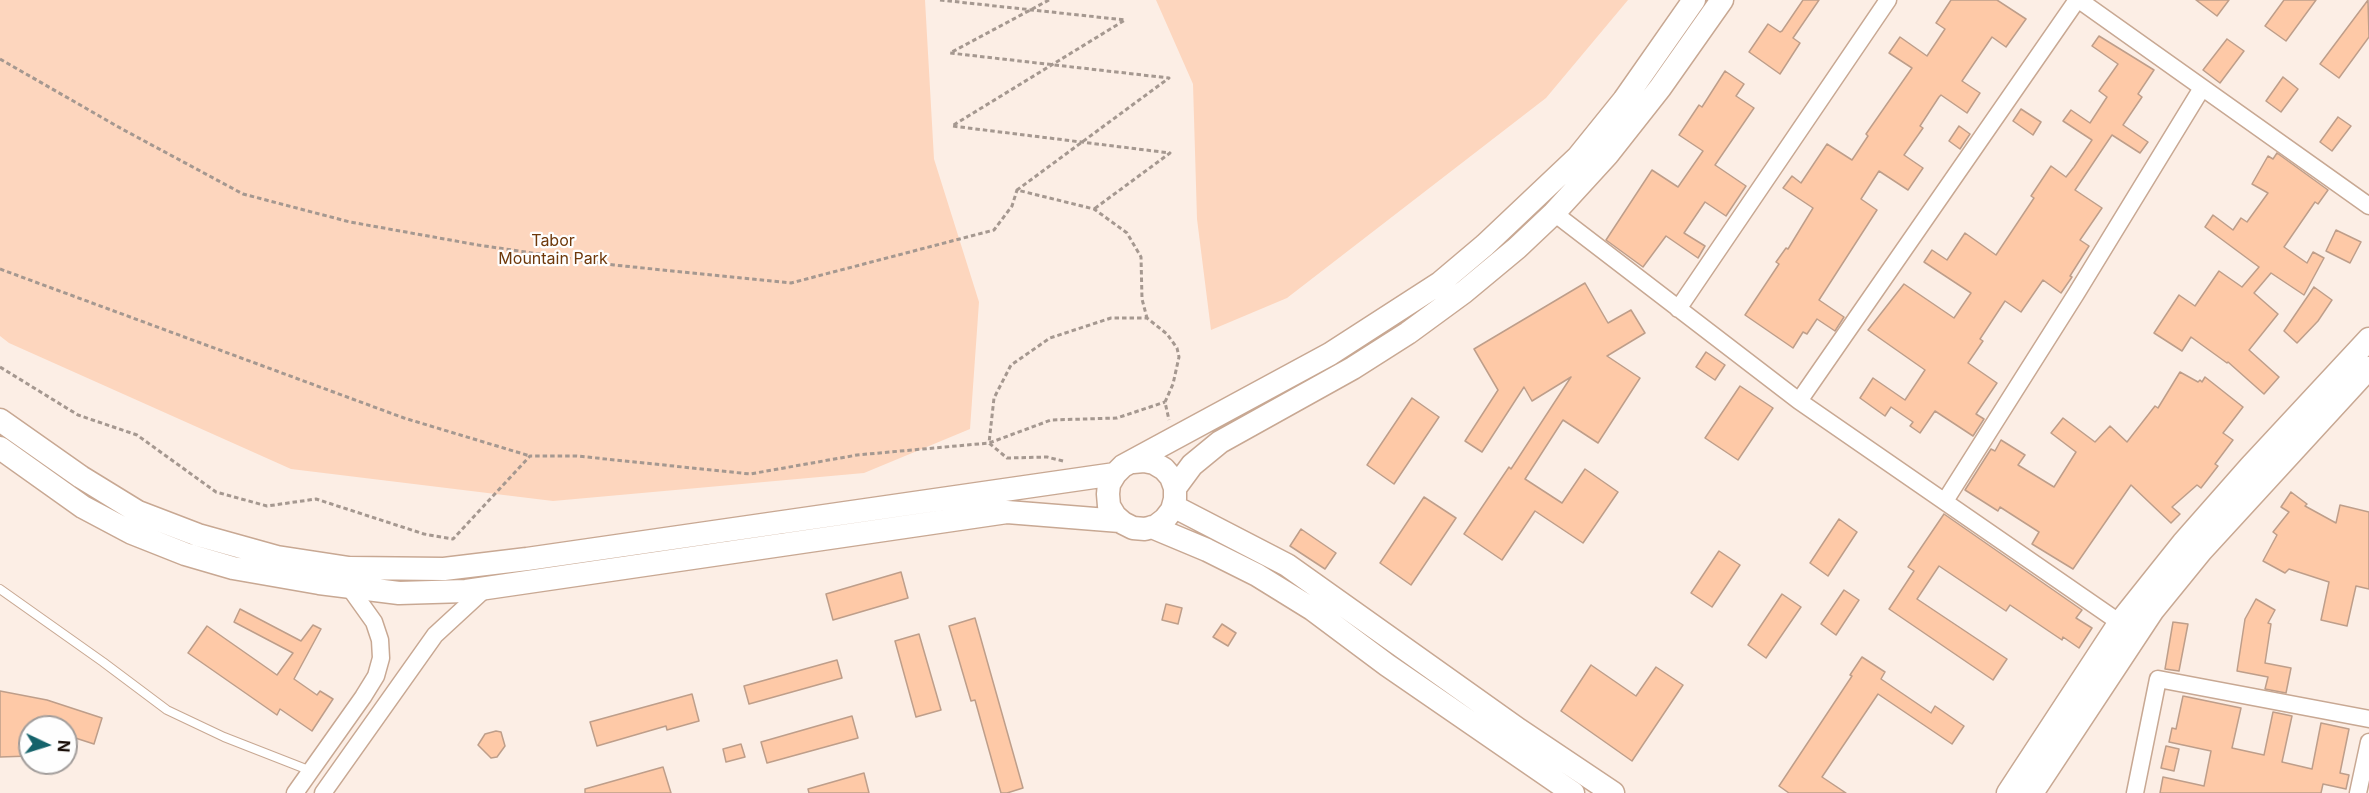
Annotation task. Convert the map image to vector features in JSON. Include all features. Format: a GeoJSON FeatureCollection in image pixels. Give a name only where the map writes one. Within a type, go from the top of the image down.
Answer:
{"type":"FeatureCollection","features":[{"type":"Feature","properties":{"kind":"street"},"geometry":{"type":"LineString","coordinates":[[1120,521],[1109,506],[1108,494],[1109,484],[1124,468],[1330,354],[1440,283],[1485,245],[1578,157],[1630,91],[1694,0]]}},
{"type":"Feature","properties":{"kind":"street"},"geometry":{"type":"LineString","coordinates":[[1152,527],[1165,519],[1192,465],[1220,442],[1353,368],[1408,333],[1464,292],[1517,248],[1554,213],[1608,154],[1653,97],[1722,0]]}},
{"type":"Feature","properties":{"kind":"street"},"geometry":{"type":"LineString","coordinates":[[1678,309],[1888,0]]}},
{"type":"Feature","properties":{"kind":"street"},"geometry":{"type":"LineString","coordinates":[[1799,401],[2078,0],[2369,206]]}},
{"type":"Feature","properties":{"kind":"street"},"geometry":{"type":"LineString","coordinates":[[1945,501],[2070,304],[2202,88]]}},
{"type":"Feature","properties":{"kind":"street"},"geometry":{"type":"LineString","coordinates":[[1554,213],[1799,401],[2128,629]]}},
{"type":"Feature","properties":{"kind":"street"},"geometry":{"type":"LineString","coordinates":[[2032,793],[2128,629],[2183,543],[2369,339]]}},
{"type":"Feature","properties":{"kind":"street"},"geometry":{"type":"LineString","coordinates":[[2008,793],[2128,629],[2153,610],[2201,551],[2369,368]]}},
{"type":"Feature","properties":{"kind":"street"},"geometry":{"type":"LineString","coordinates":[[0,420],[71,470],[138,512],[198,535],[277,557],[349,568],[444,569],[527,559],[1087,478],[1154,463],[1171,477],[1174,497]]}},
{"type":"Feature","properties":{"kind":"street"},"geometry":{"type":"LineString","coordinates":[[0,448],[83,507],[132,533],[185,554],[232,568],[399,593],[466,591],[945,520],[1007,513],[1120,521],[1133,528],[1152,527],[1207,550],[1257,575],[1312,609],[1387,665],[1573,793]]}},
{"type":"Feature","properties":{"kind":"street"},"geometry":{"type":"LineString","coordinates":[[1174,497],[1287,565],[1613,793]]}},
{"type":"Feature","properties":{"kind":"street"},"geometry":{"type":"LineString","coordinates":[[295,793],[363,697],[376,676],[381,658],[380,640],[374,622],[348,587]]}},
{"type":"Feature","properties":{"kind":"street"},"geometry":{"type":"LineString","coordinates":[[323,793],[435,635],[486,588]]}},
{"type":"Feature","properties":{"kind":"street"},"geometry":{"type":"LineString","coordinates":[[2134,793],[2158,679],[2369,719]]}},
{"type":"Feature","properties":{"kind":"street"},"geometry":{"type":"LineString","coordinates":[[2358,793],[2369,742]]}},
{"type":"Feature","properties":{"kind":"street"},"geometry":{"type":"LineString","coordinates":[[311,771],[333,778]]}},
{"type":"Feature","properties":{"kind":"lane"},"geometry":{"type":"LineString","coordinates":[[0,589],[167,710],[224,737],[311,771]]}},
{"type":"Feature","properties":{"kind":"path"},"geometry":{"type":"LineString","coordinates":[[940,0],[1125,20],[952,126],[1170,153],[1094,209]]}},
{"type":"Feature","properties":{"kind":"path"},"geometry":{"type":"LineString","coordinates":[[0,58],[122,129],[243,194],[350,222],[478,245],[614,265],[791,283],[994,230],[1012,206],[1017,190],[1169,78],[950,53],[1049,0]]}},
{"type":"Feature","properties":{"kind":"path"},"geometry":{"type":"LineString","coordinates":[[1017,190],[1094,209],[1127,234],[1141,257],[1142,300],[1147,318],[1167,334],[1177,348],[1179,357],[1173,384],[1165,402],[1173,440]]}},
{"type":"Feature","properties":{"kind":"path"},"geometry":{"type":"LineString","coordinates":[[0,269],[404,418],[530,456],[577,456],[750,474],[856,454],[989,443],[1051,420],[1117,418],[1165,402]]}},
{"type":"Feature","properties":{"kind":"path"},"geometry":{"type":"LineString","coordinates":[[989,443],[994,398],[1011,365],[1050,338],[1111,318],[1147,318]]}},
{"type":"Feature","properties":{"kind":"path"},"geometry":{"type":"LineString","coordinates":[[0,367],[78,415],[137,435],[216,492],[267,506],[316,499],[356,514],[424,534],[453,539],[530,456]]}},
{"type":"Feature","properties":{"kind":"path"},"geometry":{"type":"LineString","coordinates":[[989,443],[1007,458],[1047,457],[1068,463],[1087,478]]}},
{"type":"Feature","properties":{"kind":"green space","name":"Tabor Mountain Park"},"geometry":{"type":"Polygon","coordinates":[[[0,0],[925,0],[934,159],[979,302],[970,429],[864,473],[553,501],[291,469],[9,343],[0,336],[0,0]]]}},
{"type":"Feature","properties":{"kind":"green space"},"geometry":{"type":"Polygon","coordinates":[[[1156,0],[1628,0],[1546,98],[1287,298],[1211,330],[1197,219],[1193,84],[1156,0]]]}},
{"type":"Feature","properties":{"kind":"building"},"geometry":{"type":"Polygon","coordinates":[[[1803,0],[1819,0],[1793,38],[1800,43],[1780,74],[1749,52],[1768,24],[1782,31],[1803,0]]]}},
{"type":"Feature","properties":{"kind":"building"},"geometry":{"type":"Polygon","coordinates":[[[1951,0],[1997,0],[2026,19],[2006,47],[1992,37],[1962,81],[1980,93],[1967,113],[1941,95],[1939,97],[1920,126],[1923,128],[1904,155],[1923,168],[1908,190],[1879,171],[1861,199],[1877,210],[1819,300],[1844,317],[1835,331],[1817,319],[1807,334],[1803,332],[1793,348],[1745,315],[1779,264],[1776,262],[1786,248],[1788,249],[1813,208],[1783,188],[1792,176],[1801,183],[1827,144],[1852,160],[1868,136],[1866,134],[1912,68],[1889,53],[1900,37],[1927,56],[1945,29],[1936,23],[1951,0]]]}},
{"type":"Feature","properties":{"kind":"building"},"geometry":{"type":"Polygon","coordinates":[[[2196,0],[2229,0],[2217,16],[2196,0]]]}},
{"type":"Feature","properties":{"kind":"building"},"geometry":{"type":"Polygon","coordinates":[[[2284,0],[2316,0],[2286,41],[2265,26],[2284,0]]]}},
{"type":"Feature","properties":{"kind":"building"},"geometry":{"type":"Polygon","coordinates":[[[2368,0],[2369,37],[2339,78],[2320,64],[2368,0]]]}},
{"type":"Feature","properties":{"kind":"building"},"geometry":{"type":"Polygon","coordinates":[[[2099,36],[2154,70],[2138,94],[2142,97],[2123,125],[2148,142],[2140,153],[2112,135],[2075,190],[2102,208],[2080,240],[2089,246],[2070,276],[2072,277],[2061,293],[2043,280],[2021,312],[2005,301],[1980,339],[1983,341],[1968,363],[1997,383],[1976,414],[1984,419],[1973,436],[1935,411],[1920,433],[1910,426],[1913,422],[1891,407],[1885,416],[1860,398],[1873,378],[1905,400],[1925,370],[1868,330],[1904,284],[1954,318],[1971,293],[1924,262],[1932,250],[1947,260],[1965,233],[1996,255],[2034,198],[2031,196],[2051,166],[2066,177],[2074,167],[2092,140],[2063,121],[2071,110],[2090,123],[2107,97],[2099,91],[2118,64],[2092,46],[2099,36]]]}},
{"type":"Feature","properties":{"kind":"building"},"geometry":{"type":"Polygon","coordinates":[[[2227,39],[2244,51],[2220,83],[2203,70],[2227,39]]]}},
{"type":"Feature","properties":{"kind":"building"},"geometry":{"type":"Polygon","coordinates":[[[1725,71],[1744,84],[1736,96],[1754,108],[1715,165],[1746,186],[1726,216],[1705,202],[1684,233],[1705,246],[1698,258],[1666,236],[1643,267],[1606,240],[1652,170],[1678,187],[1703,151],[1679,135],[1699,105],[1702,107],[1725,71]]]}},
{"type":"Feature","properties":{"kind":"building"},"geometry":{"type":"Polygon","coordinates":[[[2283,77],[2298,89],[2281,112],[2266,101],[2283,77]]]}},
{"type":"Feature","properties":{"kind":"building"},"geometry":{"type":"Polygon","coordinates":[[[2021,109],[2041,122],[2033,135],[2013,121],[2021,109]]]}},
{"type":"Feature","properties":{"kind":"building"},"geometry":{"type":"Polygon","coordinates":[[[2338,117],[2351,126],[2332,151],[2320,142],[2338,117]]]}},
{"type":"Feature","properties":{"kind":"building"},"geometry":{"type":"Polygon","coordinates":[[[1959,126],[1970,134],[1960,149],[1949,141],[1959,126]]]}},
{"type":"Feature","properties":{"kind":"building"},"geometry":{"type":"Polygon","coordinates":[[[2277,153],[2328,190],[2318,204],[2315,202],[2284,247],[2307,263],[2313,252],[2324,258],[2304,295],[2271,273],[2254,293],[2278,314],[2249,350],[2279,377],[2264,394],[2228,362],[2191,337],[2182,351],[2154,333],[2179,295],[2195,306],[2219,271],[2242,287],[2259,267],[2205,227],[2213,215],[2233,230],[2241,218],[2247,222],[2268,193],[2252,184],[2268,156],[2273,159],[2277,153]]]}},
{"type":"Feature","properties":{"kind":"building"},"geometry":{"type":"Polygon","coordinates":[[[2336,230],[2361,242],[2350,263],[2326,251],[2336,230]]]}},
{"type":"Feature","properties":{"kind":"building"},"geometry":{"type":"Polygon","coordinates":[[[1585,283],[1608,323],[1631,310],[1645,333],[1607,356],[1640,378],[1598,443],[1563,420],[1525,479],[1562,503],[1585,469],[1618,492],[1583,543],[1535,511],[1502,560],[1464,534],[1509,467],[1511,469],[1571,377],[1532,401],[1524,387],[1482,452],[1465,441],[1498,390],[1474,349],[1585,283]]]}},
{"type":"Feature","properties":{"kind":"building"},"geometry":{"type":"Polygon","coordinates":[[[2314,287],[2332,300],[2318,321],[2297,343],[2284,331],[2314,287]]]}},
{"type":"Feature","properties":{"kind":"building"},"geometry":{"type":"Polygon","coordinates":[[[1706,352],[1725,365],[1715,380],[1696,367],[1706,352]]]}},
{"type":"Feature","properties":{"kind":"building"},"geometry":{"type":"Polygon","coordinates":[[[2180,372],[2198,382],[2200,380],[2202,382],[2205,377],[2243,407],[2223,433],[2233,440],[2215,464],[2218,466],[2201,488],[2197,485],[2172,507],[2180,514],[2171,523],[2131,485],[2073,569],[2032,544],[2039,532],[2000,507],[1998,511],[1965,490],[1991,449],[1995,451],[2001,440],[2025,455],[2018,465],[2054,487],[2076,452],[2051,433],[2063,418],[2095,442],[2110,426],[2127,442],[2155,406],[2158,408],[2180,372]]]}},
{"type":"Feature","properties":{"kind":"building"},"geometry":{"type":"Polygon","coordinates":[[[1740,386],[1773,408],[1738,460],[1705,438],[1740,386]]]}},
{"type":"Feature","properties":{"kind":"building"},"geometry":{"type":"Polygon","coordinates":[[[1412,398],[1439,417],[1394,484],[1367,465],[1412,398]]]}},
{"type":"Feature","properties":{"kind":"building"},"geometry":{"type":"Polygon","coordinates":[[[2291,492],[2307,504],[2305,506],[2336,523],[2340,505],[2369,512],[2369,589],[2356,586],[2347,626],[2321,620],[2329,582],[2289,569],[2285,573],[2263,561],[2277,535],[2273,532],[2289,512],[2281,507],[2291,492]]]}},
{"type":"Feature","properties":{"kind":"building"},"geometry":{"type":"Polygon","coordinates":[[[1424,497],[1456,518],[1411,585],[1380,563],[1424,497]]]}},
{"type":"Feature","properties":{"kind":"building"},"geometry":{"type":"Polygon","coordinates":[[[1944,514],[2082,610],[2076,618],[2092,628],[2079,648],[2063,637],[2062,640],[2010,605],[2006,611],[1939,566],[1917,599],[2007,659],[1993,680],[1889,609],[1914,571],[1908,567],[1944,514]]]}},
{"type":"Feature","properties":{"kind":"building"},"geometry":{"type":"Polygon","coordinates":[[[1839,519],[1857,532],[1828,576],[1810,563],[1839,519]]]}},
{"type":"Feature","properties":{"kind":"building"},"geometry":{"type":"Polygon","coordinates":[[[1301,529],[1336,553],[1325,569],[1290,546],[1301,529]]]}},
{"type":"Feature","properties":{"kind":"building"},"geometry":{"type":"Polygon","coordinates":[[[1719,551],[1740,565],[1712,607],[1691,593],[1719,551]]]}},
{"type":"Feature","properties":{"kind":"building"},"geometry":{"type":"Polygon","coordinates":[[[901,572],[908,598],[833,620],[826,594],[901,572]]]}},
{"type":"Feature","properties":{"kind":"building"},"geometry":{"type":"Polygon","coordinates":[[[1844,590],[1859,600],[1836,635],[1821,624],[1844,590]]]}},
{"type":"Feature","properties":{"kind":"building"},"geometry":{"type":"Polygon","coordinates":[[[1782,594],[1801,607],[1766,658],[1748,645],[1782,594]]]}},
{"type":"Feature","properties":{"kind":"building"},"geometry":{"type":"Polygon","coordinates":[[[2256,599],[2275,610],[2268,623],[2271,624],[2265,663],[2291,668],[2286,693],[2265,689],[2268,677],[2237,671],[2245,619],[2256,599]]]}},
{"type":"Feature","properties":{"kind":"building"},"geometry":{"type":"Polygon","coordinates":[[[1166,604],[1182,608],[1178,624],[1162,620],[1166,604]]]}},
{"type":"Feature","properties":{"kind":"building"},"geometry":{"type":"Polygon","coordinates":[[[240,609],[301,641],[313,625],[321,629],[294,679],[317,695],[320,691],[333,699],[312,731],[280,709],[277,715],[188,653],[207,626],[277,675],[293,653],[234,622],[240,609]]]}},
{"type":"Feature","properties":{"kind":"building"},"geometry":{"type":"Polygon","coordinates":[[[975,618],[1023,788],[1007,793],[1001,793],[975,700],[971,701],[949,626],[975,618]]]}},
{"type":"Feature","properties":{"kind":"building"},"geometry":{"type":"Polygon","coordinates":[[[2173,622],[2188,624],[2179,671],[2165,669],[2173,622]]]}},
{"type":"Feature","properties":{"kind":"building"},"geometry":{"type":"Polygon","coordinates":[[[1222,624],[1236,633],[1228,646],[1213,637],[1222,624]]]}},
{"type":"Feature","properties":{"kind":"building"},"geometry":{"type":"Polygon","coordinates":[[[919,634],[941,710],[916,717],[895,641],[919,634]]]}},
{"type":"Feature","properties":{"kind":"building"},"geometry":{"type":"Polygon","coordinates":[[[1862,657],[1885,672],[1881,679],[1931,713],[1935,706],[1964,726],[1952,744],[1878,694],[1822,777],[1846,793],[1789,793],[1779,786],[1852,676],[1850,675],[1862,657]]]}},
{"type":"Feature","properties":{"kind":"building"},"geometry":{"type":"Polygon","coordinates":[[[837,660],[842,678],[749,704],[744,686],[837,660]]]}},
{"type":"Feature","properties":{"kind":"building"},"geometry":{"type":"Polygon","coordinates":[[[1591,665],[1636,696],[1656,667],[1683,685],[1632,761],[1561,711],[1591,665]]]}},
{"type":"Feature","properties":{"kind":"building"},"geometry":{"type":"Polygon","coordinates":[[[0,691],[47,700],[102,718],[94,744],[78,739],[78,715],[18,715],[18,756],[0,757],[0,691]]]}},
{"type":"Feature","properties":{"kind":"building"},"geometry":{"type":"Polygon","coordinates":[[[692,694],[699,721],[667,730],[666,726],[597,746],[590,722],[692,694]]]}},
{"type":"Feature","properties":{"kind":"building"},"geometry":{"type":"Polygon","coordinates":[[[2183,696],[2241,708],[2232,748],[2264,755],[2273,712],[2292,716],[2282,762],[2312,769],[2321,723],[2349,729],[2340,773],[2349,775],[2346,789],[2323,784],[2321,793],[2160,793],[2163,777],[2204,786],[2211,751],[2169,742],[2172,728],[2176,729],[2183,696]]]}},
{"type":"Feature","properties":{"kind":"building"},"geometry":{"type":"Polygon","coordinates":[[[852,716],[858,738],[767,763],[761,742],[852,716]]]}},
{"type":"Feature","properties":{"kind":"building"},"geometry":{"type":"Polygon","coordinates":[[[501,732],[505,746],[497,757],[491,758],[478,745],[485,734],[501,732]]]}},
{"type":"Feature","properties":{"kind":"building"},"geometry":{"type":"Polygon","coordinates":[[[741,744],[745,757],[726,762],[723,749],[741,744]]]}},
{"type":"Feature","properties":{"kind":"building"},"geometry":{"type":"Polygon","coordinates":[[[2166,746],[2179,749],[2174,771],[2161,768],[2166,746]]]}},
{"type":"Feature","properties":{"kind":"building"},"geometry":{"type":"Polygon","coordinates":[[[663,767],[671,793],[585,793],[585,789],[663,767]]]}},
{"type":"Feature","properties":{"kind":"building"},"geometry":{"type":"Polygon","coordinates":[[[864,773],[869,793],[809,793],[808,789],[864,773]]]}}]}
